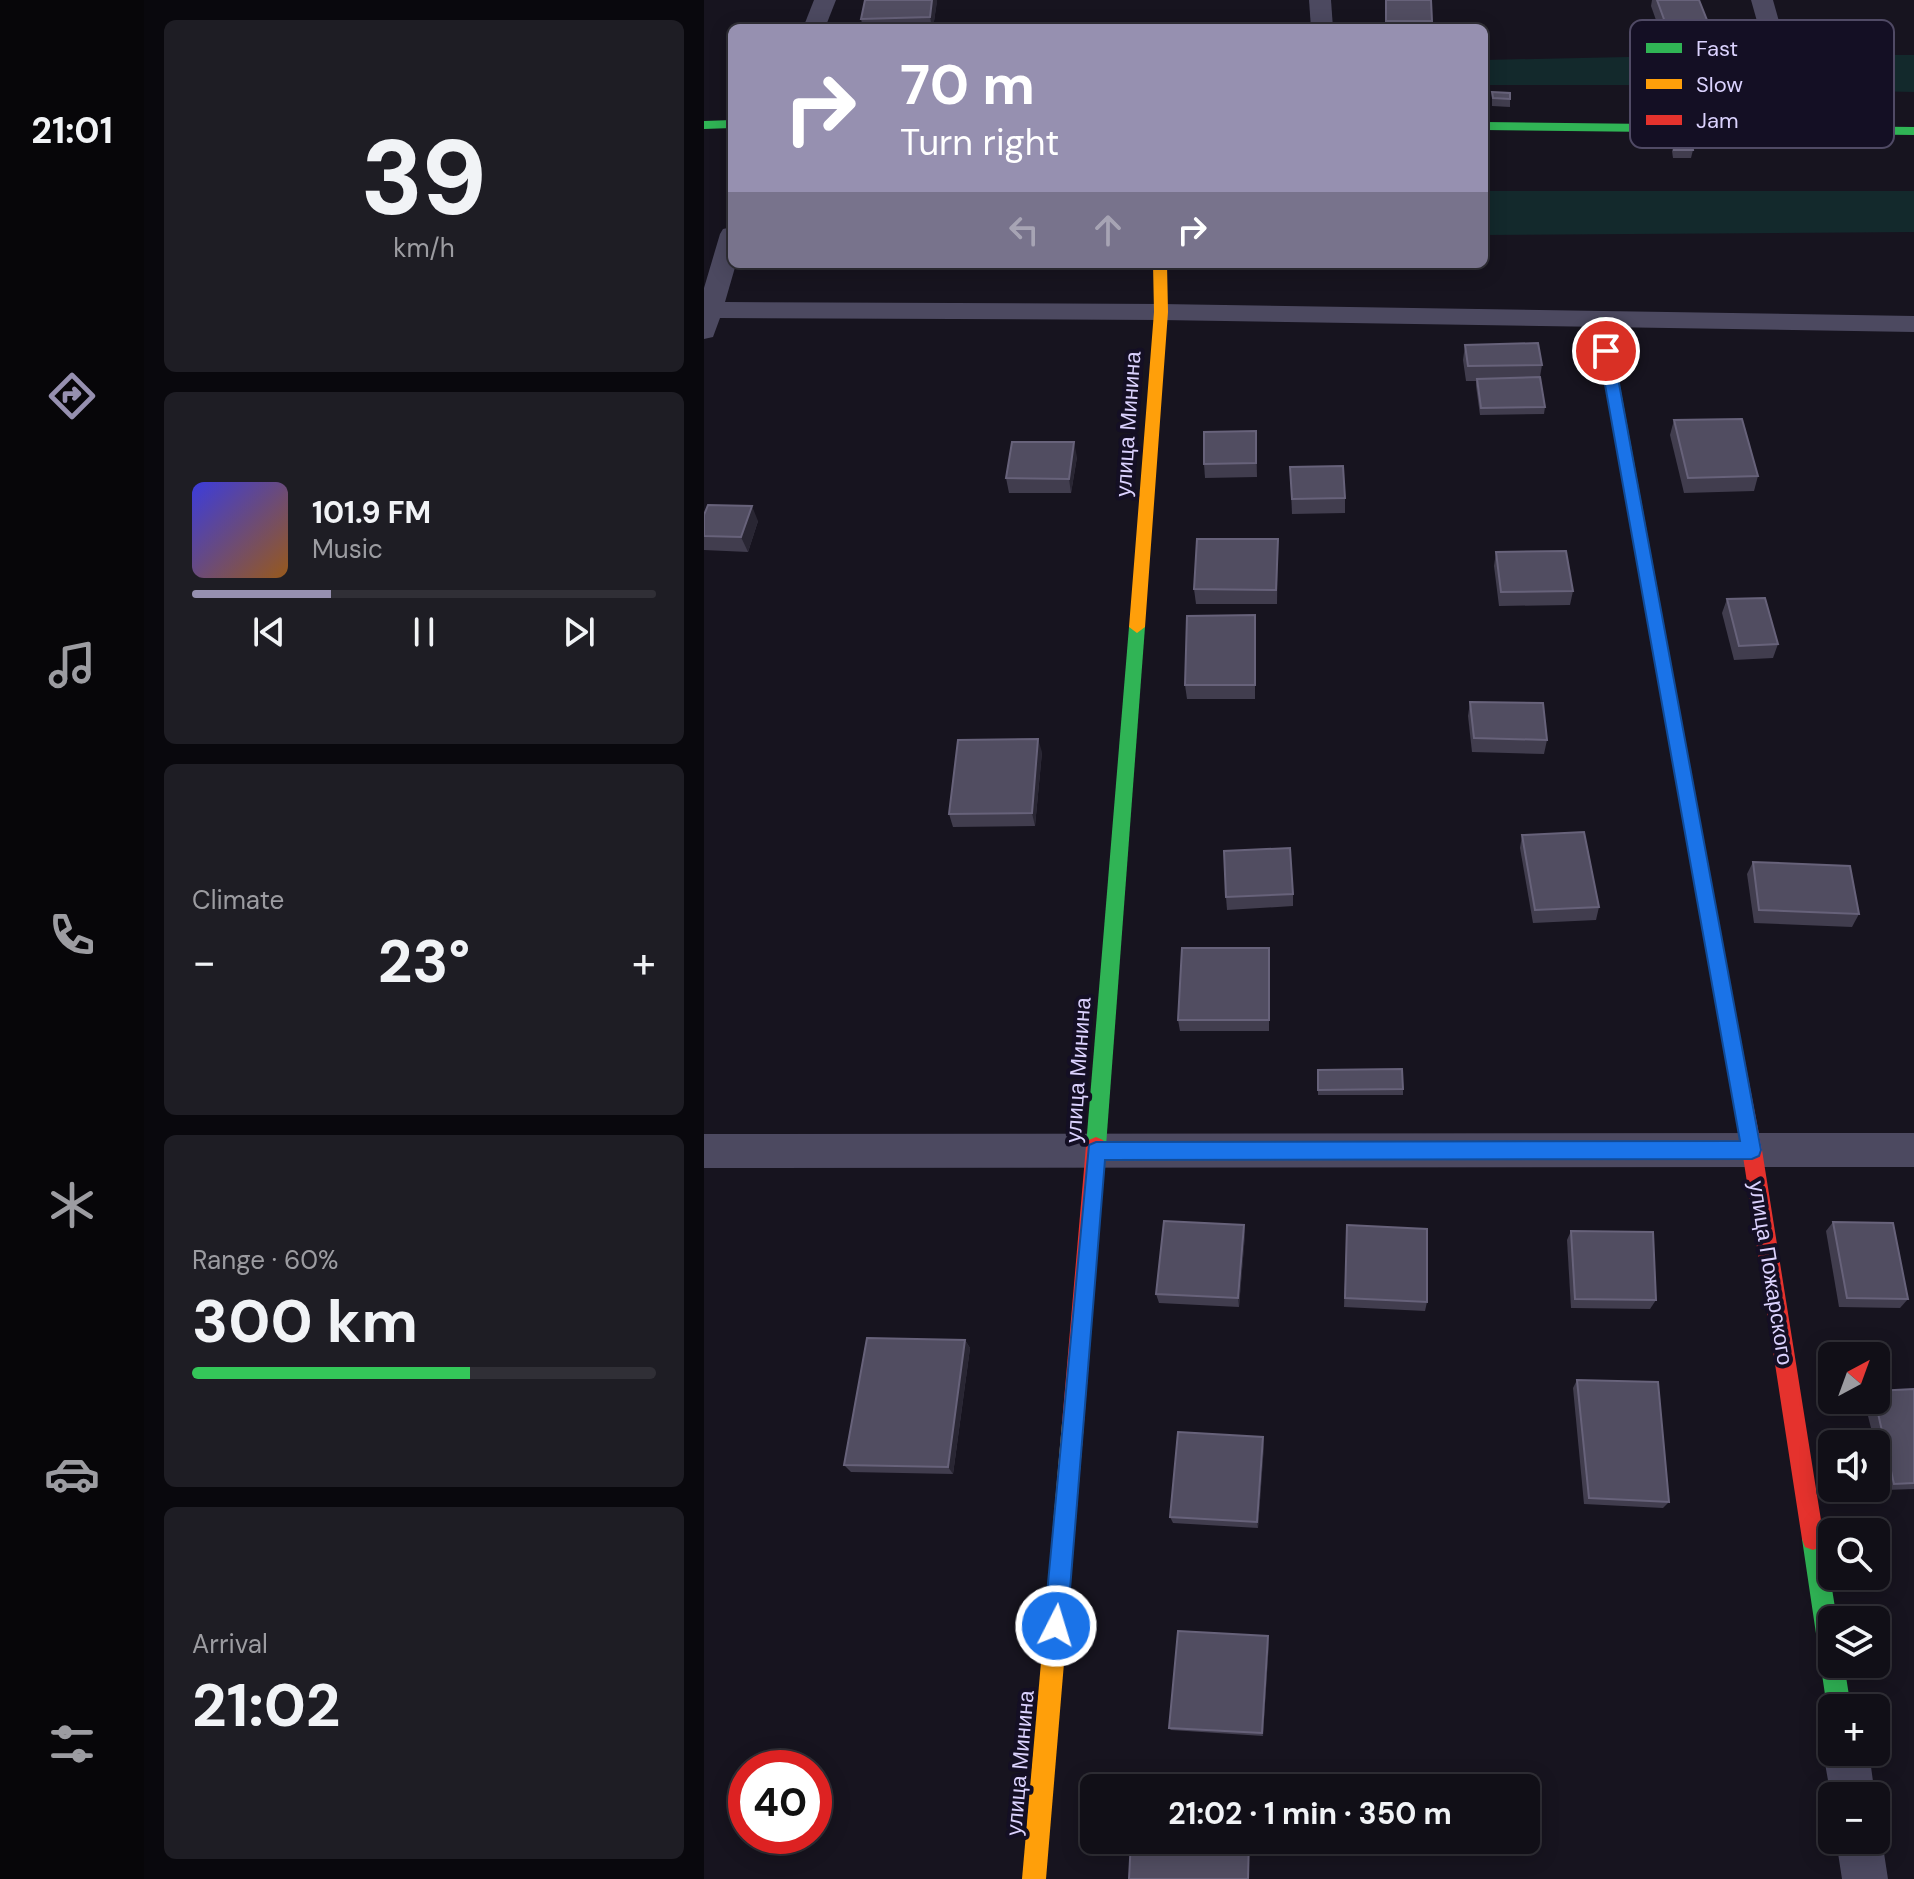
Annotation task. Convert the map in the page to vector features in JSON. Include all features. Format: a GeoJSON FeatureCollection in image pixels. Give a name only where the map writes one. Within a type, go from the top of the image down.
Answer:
{"type":"FeatureCollection","features":[{"type":"Feature","properties":{"kind":"street"},"geometry":{"type":"LineString","coordinates":[[816,24],[825,0]]}},
{"type":"Feature","properties":{"kind":"street"},"geometry":{"type":"LineString","coordinates":[[1320,0],[1322,24]]}},
{"type":"Feature","properties":{"kind":"street"},"geometry":{"type":"LineString","coordinates":[[1762,0],[1768,20]]}},
{"type":"Feature","properties":{"kind":"street"},"geometry":{"type":"LineString","coordinates":[[704,125],[728,124]]}},
{"type":"Feature","properties":{"kind":"street"},"geometry":{"type":"LineString","coordinates":[[1488,126],[1630,129]]}},
{"type":"Feature","properties":{"kind":"street"},"geometry":{"type":"LineString","coordinates":[[1894,130],[1914,131]]}},
{"type":"Feature","properties":{"kind":"street"},"geometry":{"type":"LineString","coordinates":[[728,240],[714,260],[708,320],[1161,312],[1914,324]]}},
{"type":"Feature","properties":{"kind":"street","name":"улица Минина"},"geometry":{"type":"LineString","coordinates":[[1034,1879],[1096,1151],[1161,312],[1160,268]]}},
{"type":"Feature","properties":{"kind":"street","name":"улица Пожарского"},"geometry":{"type":"LineString","coordinates":[[1601,321],[1752,1150],[1837,1694]]}},
{"type":"Feature","properties":{"kind":"street"},"geometry":{"type":"LineString","coordinates":[[704,1151],[1914,1150]]}},
{"type":"Feature","properties":{"kind":"street"},"geometry":{"type":"LineString","coordinates":[[1861,1854],[1865,1879]]}},
{"type":"Feature","properties":{"kind":"green space"},"geometry":{"type":"Polygon","coordinates":[[[1894,55],[1914,55],[1914,92],[1894,92],[1894,55]]]}},
{"type":"Feature","properties":{"kind":"green space"},"geometry":{"type":"Polygon","coordinates":[[[1630,57],[1630,85],[1488,85],[1488,60],[1630,57]]]}},
{"type":"Feature","properties":{"kind":"green space"},"geometry":{"type":"Polygon","coordinates":[[[1488,191],[1914,191],[1914,232],[1488,235],[1488,191]]]}},
{"type":"Feature","properties":{"kind":"building"},"geometry":{"type":"Polygon","coordinates":[[[865,0],[932,0],[930,17],[861,19],[865,0]]]}},
{"type":"Feature","properties":{"kind":"building"},"geometry":{"type":"Polygon","coordinates":[[[1386,0],[1431,0],[1432,21],[1386,21],[1386,0]]]}},
{"type":"Feature","properties":{"kind":"building"},"geometry":{"type":"Polygon","coordinates":[[[1657,0],[1699,0],[1707,20],[1664,20],[1657,0]]]}},
{"type":"Feature","properties":{"kind":"building"},"geometry":{"type":"Polygon","coordinates":[[[1492,92],[1510,93],[1510,99],[1493,98],[1492,92]]]}},
{"type":"Feature","properties":{"kind":"building"},"geometry":{"type":"Polygon","coordinates":[[[1538,343],[1542,365],[1468,366],[1465,345],[1538,343]]]}},
{"type":"Feature","properties":{"kind":"building"},"geometry":{"type":"Polygon","coordinates":[[[1540,377],[1545,407],[1481,408],[1477,379],[1540,377]]]}},
{"type":"Feature","properties":{"kind":"building"},"geometry":{"type":"Polygon","coordinates":[[[1742,419],[1758,476],[1688,478],[1674,420],[1742,419]]]}},
{"type":"Feature","properties":{"kind":"building"},"geometry":{"type":"Polygon","coordinates":[[[1256,431],[1256,463],[1204,464],[1204,432],[1256,431]]]}},
{"type":"Feature","properties":{"kind":"building"},"geometry":{"type":"Polygon","coordinates":[[[1012,442],[1074,442],[1069,479],[1006,478],[1012,442]]]}},
{"type":"Feature","properties":{"kind":"building"},"geometry":{"type":"Polygon","coordinates":[[[1343,466],[1345,498],[1292,499],[1290,467],[1343,466]]]}},
{"type":"Feature","properties":{"kind":"building"},"geometry":{"type":"Polygon","coordinates":[[[708,505],[752,506],[741,537],[704,536],[704,515],[708,505]]]}},
{"type":"Feature","properties":{"kind":"building"},"geometry":{"type":"Polygon","coordinates":[[[1197,539],[1278,539],[1276,590],[1194,589],[1197,539]]]}},
{"type":"Feature","properties":{"kind":"building"},"geometry":{"type":"Polygon","coordinates":[[[1566,551],[1573,591],[1501,592],[1496,552],[1566,551]]]}},
{"type":"Feature","properties":{"kind":"building"},"geometry":{"type":"Polygon","coordinates":[[[1765,598],[1778,644],[1739,646],[1727,599],[1765,598]]]}},
{"type":"Feature","properties":{"kind":"building"},"geometry":{"type":"Polygon","coordinates":[[[1255,615],[1255,685],[1185,685],[1187,616],[1255,615]]]}},
{"type":"Feature","properties":{"kind":"building"},"geometry":{"type":"Polygon","coordinates":[[[1470,702],[1543,703],[1547,740],[1474,738],[1470,702]]]}},
{"type":"Feature","properties":{"kind":"building"},"geometry":{"type":"Polygon","coordinates":[[[1038,739],[1032,813],[949,814],[958,740],[1038,739]]]}},
{"type":"Feature","properties":{"kind":"building"},"geometry":{"type":"Polygon","coordinates":[[[1584,832],[1599,907],[1535,910],[1522,835],[1584,832]]]}},
{"type":"Feature","properties":{"kind":"building"},"geometry":{"type":"Polygon","coordinates":[[[1290,848],[1293,894],[1226,897],[1224,851],[1290,848]]]}},
{"type":"Feature","properties":{"kind":"building"},"geometry":{"type":"Polygon","coordinates":[[[1753,862],[1850,866],[1859,914],[1759,910],[1753,862]]]}},
{"type":"Feature","properties":{"kind":"building"},"geometry":{"type":"Polygon","coordinates":[[[1182,948],[1269,948],[1269,1020],[1178,1020],[1182,948]]]}},
{"type":"Feature","properties":{"kind":"building"},"geometry":{"type":"Polygon","coordinates":[[[1402,1069],[1403,1089],[1318,1090],[1318,1070],[1402,1069]]]}},
{"type":"Feature","properties":{"kind":"building"},"geometry":{"type":"Polygon","coordinates":[[[1164,1221],[1244,1225],[1238,1298],[1156,1294],[1164,1221]]]}},
{"type":"Feature","properties":{"kind":"building"},"geometry":{"type":"Polygon","coordinates":[[[1833,1222],[1893,1223],[1908,1299],[1847,1298],[1833,1222]]]}},
{"type":"Feature","properties":{"kind":"building"},"geometry":{"type":"Polygon","coordinates":[[[1347,1225],[1427,1229],[1427,1302],[1345,1298],[1347,1225]]]}},
{"type":"Feature","properties":{"kind":"building"},"geometry":{"type":"Polygon","coordinates":[[[1571,1231],[1653,1232],[1656,1300],[1575,1299],[1571,1231]]]}},
{"type":"Feature","properties":{"kind":"building"},"geometry":{"type":"Polygon","coordinates":[[[867,1338],[965,1340],[948,1467],[844,1465],[867,1338]]]}},
{"type":"Feature","properties":{"kind":"building"},"geometry":{"type":"Polygon","coordinates":[[[1577,1380],[1658,1382],[1669,1502],[1589,1498],[1577,1380]]]}},
{"type":"Feature","properties":{"kind":"building"},"geometry":{"type":"Polygon","coordinates":[[[1914,1389],[1914,1483],[1894,1484],[1890,1466],[1890,1430],[1882,1430],[1878,1414],[1890,1414],[1890,1390],[1914,1389]]]}},
{"type":"Feature","properties":{"kind":"building"},"geometry":{"type":"Polygon","coordinates":[[[1178,1432],[1263,1437],[1257,1522],[1170,1517],[1178,1432]]]}},
{"type":"Feature","properties":{"kind":"building"},"geometry":{"type":"Polygon","coordinates":[[[1178,1631],[1268,1636],[1262,1733],[1169,1728],[1178,1631]]]}},
{"type":"Feature","properties":{"kind":"building"},"geometry":{"type":"Polygon","coordinates":[[[1130,1854],[1249,1854],[1248,1879],[1129,1879],[1130,1854]]]}},
{"type":"Feature","properties":{"kind":"traffic: fast"},"geometry":{"type":"LineString","coordinates":[[704,125],[728,124]]}},
{"type":"Feature","properties":{"kind":"traffic: fast"},"geometry":{"type":"LineString","coordinates":[[1488,126],[1630,128]]}},
{"type":"Feature","properties":{"kind":"traffic: fast"},"geometry":{"type":"LineString","coordinates":[[1894,131],[1914,131]]}},
{"type":"Feature","properties":{"kind":"traffic: fast"},"geometry":{"type":"LineString","coordinates":[[1601,321],[1724,999]]}},
{"type":"Feature","properties":{"kind":"traffic: fast"},"geometry":{"type":"LineString","coordinates":[[1096,1146],[1137,627]]}},
{"type":"Feature","properties":{"kind":"traffic: fast"},"geometry":{"type":"LineString","coordinates":[[1813,1539],[1837,1694]]}},
{"type":"Feature","properties":{"kind":"traffic: slow"},"geometry":{"type":"LineString","coordinates":[[1137,627],[1161,312],[1160,268]]}},
{"type":"Feature","properties":{"kind":"traffic: slow"},"geometry":{"type":"LineString","coordinates":[[1034,1879],[1073,1423]]}},
{"type":"Feature","properties":{"kind":"traffic: jam"},"geometry":{"type":"LineString","coordinates":[[1724,999],[1752,1150],[1813,1539]]}},
{"type":"Feature","properties":{"kind":"traffic: jam"},"geometry":{"type":"LineString","coordinates":[[1073,1423],[1096,1146]]}},
{"type":"Feature","properties":{"kind":"route"},"geometry":{"type":"LineString","coordinates":[[1056,1626],[1096,1151],[1752,1150],[1606,351]]}}]}
